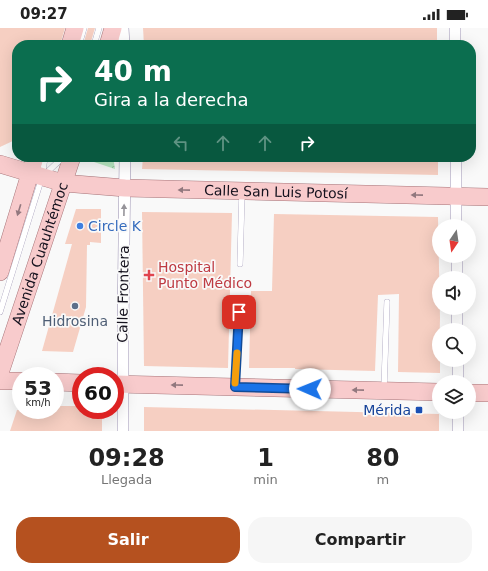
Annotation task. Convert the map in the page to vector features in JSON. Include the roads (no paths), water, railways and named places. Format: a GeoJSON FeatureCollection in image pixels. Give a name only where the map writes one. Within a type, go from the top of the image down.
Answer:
{"type":"FeatureCollection","features":[{"type":"Feature","properties":{"kind":"main road"},"geometry":{"type":"LineString","coordinates":[[71,40],[75,28]]}},
{"type":"Feature","properties":{"kind":"main road"},"geometry":{"type":"LineString","coordinates":[[109,40],[113,28]]}},
{"type":"Feature","properties":{"kind":"main road","name":"Avenida Cuauhtémoc"},"geometry":{"type":"LineString","coordinates":[[0,373],[70,162]]}},
{"type":"Feature","properties":{"kind":"main road","name":"Calle San Luis Potosí"},"geometry":{"type":"LineString","coordinates":[[0,164],[36,169],[63,183],[125,188],[488,197]]}},
{"type":"Feature","properties":{"kind":"main road"},"geometry":{"type":"LineString","coordinates":[[0,272],[36,169]]}},
{"type":"Feature","properties":{"kind":"main road"},"geometry":{"type":"LineString","coordinates":[[0,380],[12,381]]}},
{"type":"Feature","properties":{"kind":"main road"},"geometry":{"type":"LineString","coordinates":[[124,384],[432,392]]}},
{"type":"Feature","properties":{"kind":"main road"},"geometry":{"type":"LineString","coordinates":[[476,393],[488,393]]}},
{"type":"Feature","properties":{"kind":"street"},"geometry":{"type":"LineString","coordinates":[[123,28],[124,40]]}},
{"type":"Feature","properties":{"kind":"street"},"geometry":{"type":"LineString","coordinates":[[455,28],[455,40]]}},
{"type":"Feature","properties":{"kind":"street","name":"Calle Frontera"},"geometry":{"type":"LineString","coordinates":[[120,367],[125,162]]}},
{"type":"Feature","properties":{"kind":"street"},"geometry":{"type":"LineString","coordinates":[[456,162],[456,219]]}},
{"type":"Feature","properties":{"kind":"street","name":"Calle Frontera"},"geometry":{"type":"LineString","coordinates":[[123,419],[124,431]]}},
{"type":"Feature","properties":{"kind":"street"},"geometry":{"type":"LineString","coordinates":[[458,419],[458,431]]}},
{"type":"Feature","properties":{"kind":"lane"},"geometry":{"type":"LineString","coordinates":[[80,40],[84,28]]}},
{"type":"Feature","properties":{"kind":"lane"},"geometry":{"type":"LineString","coordinates":[[95,40],[99,28]]}},
{"type":"Feature","properties":{"kind":"lane"},"geometry":{"type":"LineString","coordinates":[[0,312],[36,169],[56,162]]}},
{"type":"Feature","properties":{"kind":"lane"},"geometry":{"type":"LineString","coordinates":[[240,264],[242,191]]}},
{"type":"Feature","properties":{"kind":"lane"},"geometry":{"type":"LineString","coordinates":[[384,390],[387,302]]}},
{"type":"Feature","properties":{"kind":"lane"},"geometry":{"type":"LineString","coordinates":[[235,387],[239,312]]}},
{"type":"Feature","properties":{"kind":"place","name":"Circle K"},"geometry":{"type":"Point","coordinates":[80,226]}},
{"type":"Feature","properties":{"kind":"place","name":"Hospital Punto Médico"},"geometry":{"type":"Point","coordinates":[149,275]}},
{"type":"Feature","properties":{"kind":"place","name":"Hidrosina"},"geometry":{"type":"Point","coordinates":[75,306]}},
{"type":"Feature","properties":{"kind":"place","name":"Mérida"},"geometry":{"type":"Point","coordinates":[419,410]}}]}
